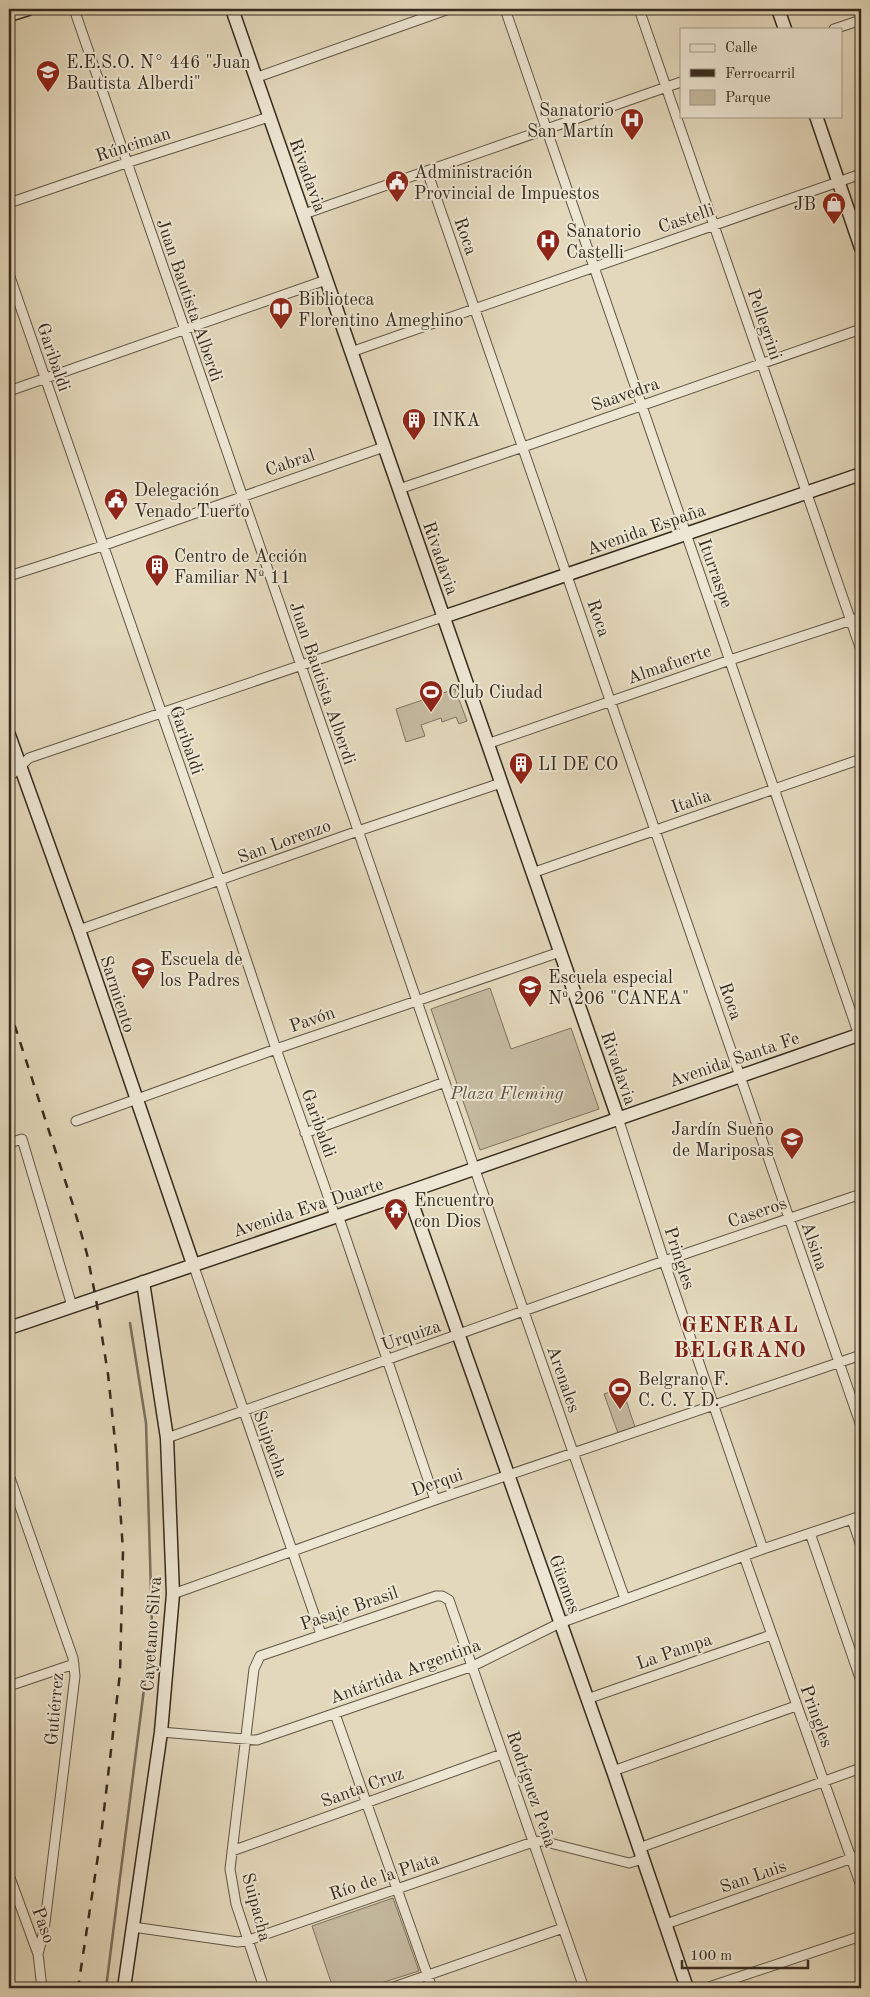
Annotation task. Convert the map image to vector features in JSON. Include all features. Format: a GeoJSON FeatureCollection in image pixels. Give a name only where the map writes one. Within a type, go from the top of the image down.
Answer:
{"type":"FeatureCollection","features":[{"type":"Feature","properties":{"kind":"street"},"geometry":{"type":"LineString","coordinates":[[9,16],[28,9]]}},
{"type":"Feature","properties":{"kind":"street","name":"Juan Bautista Alberdi"},"geometry":{"type":"LineString","coordinates":[[74,9],[182,329],[475,1169]]}},
{"type":"Feature","properties":{"kind":"street","name":"Rivadavia"},"geometry":{"type":"LineString","coordinates":[[232,9],[618,1118]]}},
{"type":"Feature","properties":{"kind":"street"},"geometry":{"type":"LineString","coordinates":[[255,78],[450,9]]}},
{"type":"Feature","properties":{"kind":"street","name":"Iturraspe"},"geometry":{"type":"LineString","coordinates":[[505,9],[860,1036]]}},
{"type":"Feature","properties":{"kind":"street","name":"Pellegrini"},"geometry":{"type":"LineString","coordinates":[[639,9],[861,650]]}},
{"type":"Feature","properties":{"kind":"street"},"geometry":{"type":"LineString","coordinates":[[778,9],[785,28]]}},
{"type":"Feature","properties":{"kind":"street"},"geometry":{"type":"LineString","coordinates":[[837,28],[861,20]]}},
{"type":"Feature","properties":{"kind":"street"},"geometry":{"type":"LineString","coordinates":[[304,214],[680,82]]}},
{"type":"Feature","properties":{"kind":"street","name":"Rúnciman"},"geometry":{"type":"LineString","coordinates":[[9,203],[269,117]]}},
{"type":"Feature","properties":{"kind":"street"},"geometry":{"type":"LineString","coordinates":[[817,118],[861,248]]}},
{"type":"Feature","properties":{"kind":"street","name":"Roca"},"geometry":{"type":"LineString","coordinates":[[427,172],[739,1076]]}},
{"type":"Feature","properties":{"kind":"street","name":"Castelli"},"geometry":{"type":"LineString","coordinates":[[351,352],[861,174]]}},
{"type":"Feature","properties":{"kind":"street","name":"Garibaldi"},"geometry":{"type":"LineString","coordinates":[[9,274],[160,713],[220,881],[305,1133],[337,1215]]}},
{"type":"Feature","properties":{"kind":"street"},"geometry":{"type":"LineString","coordinates":[[9,391],[326,280]]}},
{"type":"Feature","properties":{"kind":"street","name":"Saavedra"},"geometry":{"type":"LineString","coordinates":[[399,488],[523,447],[861,329]]}},
{"type":"Feature","properties":{"kind":"street","name":"Cabral"},"geometry":{"type":"LineString","coordinates":[[9,576],[102,546],[384,447]]}},
{"type":"Feature","properties":{"kind":"street","name":"Avenida España"},"geometry":{"type":"LineString","coordinates":[[443,617],[861,474]]}},
{"type":"Feature","properties":{"kind":"street"},"geometry":{"type":"LineString","coordinates":[[9,778],[29,758],[443,617]]}},
{"type":"Feature","properties":{"kind":"street","name":"Almafuerte"},"geometry":{"type":"LineString","coordinates":[[487,744],[861,617]]}},
{"type":"Feature","properties":{"kind":"street","name":"Sarmiento"},"geometry":{"type":"LineString","coordinates":[[9,735],[79,930],[193,1264]]}},
{"type":"Feature","properties":{"kind":"street","name":"Italia"},"geometry":{"type":"LineString","coordinates":[[532,873],[861,759]]}},
{"type":"Feature","properties":{"kind":"street","name":"San Lorenzo"},"geometry":{"type":"LineString","coordinates":[[79,930],[358,831],[501,783]]}},
{"type":"Feature","properties":{"kind":"street","name":"Pavón"},"geometry":{"type":"LineString","coordinates":[[76,1121],[135,1098],[560,952]]}},
{"type":"Feature","properties":{"kind":"street","name":"Avenida Santa Fe"},"geometry":{"type":"LineString","coordinates":[[618,1118],[860,1036]]}},
{"type":"Feature","properties":{"kind":"street","name":"Alsina"},"geometry":{"type":"LineString","coordinates":[[739,1076],[861,1426]]}},
{"type":"Feature","properties":{"kind":"street"},"geometry":{"type":"LineString","coordinates":[[305,1133],[445,1082]]}},
{"type":"Feature","properties":{"kind":"street","name":"Avenida Eva Duarte"},"geometry":{"type":"LineString","coordinates":[[9,1328],[475,1169],[618,1118]]}},
{"type":"Feature","properties":{"kind":"street","name":"Pringles"},"geometry":{"type":"LineString","coordinates":[[618,1118],[664,1261],[763,1549]]}},
{"type":"Feature","properties":{"kind":"street"},"geometry":{"type":"LineString","coordinates":[[9,1143],[22,1139],[72,1306]]}},
{"type":"Feature","properties":{"kind":"street","name":"Arenales"},"geometry":{"type":"LineString","coordinates":[[475,1169],[572,1453],[625,1599]]}},
{"type":"Feature","properties":{"kind":"street","name":"Güemes"},"geometry":{"type":"LineString","coordinates":[[408,1192],[613,1771],[687,1988]]}},
{"type":"Feature","properties":{"kind":"street","name":"Caseros"},"geometry":{"type":"LineString","coordinates":[[664,1261],[861,1194]]}},
{"type":"Feature","properties":{"kind":"street"},"geometry":{"type":"LineString","coordinates":[[337,1215],[435,1500]]}},
{"type":"Feature","properties":{"kind":"street","name":"Urquiza"},"geometry":{"type":"LineString","coordinates":[[167,1438],[664,1261]]}},
{"type":"Feature","properties":{"kind":"street","name":"Suipacha"},"geometry":{"type":"LineString","coordinates":[[193,1264],[321,1634]]}},
{"type":"Feature","properties":{"kind":"street","name":"Cayetano Silva"},"geometry":{"type":"LineString","coordinates":[[124,1988],[161,1732],[173,1594],[167,1438],[143,1282]]}},
{"type":"Feature","properties":{"kind":"street","name":"Derqui"},"geometry":{"type":"LineString","coordinates":[[173,1594],[435,1500],[861,1355]]}},
{"type":"Feature","properties":{"kind":"street","name":"Gutiérrez"},"geometry":{"type":"LineString","coordinates":[[9,1475],[13,1504],[74,1664],[74,1690],[47,1911],[38,1954]]}},
{"type":"Feature","properties":{"kind":"street","name":"Antártida Argentina"},"geometry":{"type":"LineString","coordinates":[[161,1732],[257,1740],[473,1666],[560,1622],[861,1516]]}},
{"type":"Feature","properties":{"kind":"street"},"geometry":{"type":"LineString","coordinates":[[852,1519],[861,1546]]}},
{"type":"Feature","properties":{"kind":"street"},"geometry":{"type":"LineString","coordinates":[[810,1533],[861,1681]]}},
{"type":"Feature","properties":{"kind":"street","name":"Pringles"},"geometry":{"type":"LineString","coordinates":[[744,1556],[861,1886]]}},
{"type":"Feature","properties":{"kind":"street","name":"Pasaje Brasil"},"geometry":{"type":"LineString","coordinates":[[260,1656],[436,1596],[442,1596],[448,1600]]}},
{"type":"Feature","properties":{"kind":"street","name":"Rodríguez Peña"},"geometry":{"type":"LineString","coordinates":[[448,1600],[473,1666],[584,1988]]}},
{"type":"Feature","properties":{"kind":"street","name":"La Pampa"},"geometry":{"type":"LineString","coordinates":[[587,1698],[771,1635]]}},
{"type":"Feature","properties":{"kind":"street","name":"Suipacha"},"geometry":{"type":"LineString","coordinates":[[260,1656],[254,1669],[244,1739],[230,1869],[236,1904],[264,1988]]}},
{"type":"Feature","properties":{"kind":"street"},"geometry":{"type":"LineString","coordinates":[[9,1686],[74,1664]]}},
{"type":"Feature","properties":{"kind":"street"},"geometry":{"type":"LineString","coordinates":[[613,1771],[796,1706]]}},
{"type":"Feature","properties":{"kind":"street"},"geometry":{"type":"LineString","coordinates":[[335,1714],[432,1988]]}},
{"type":"Feature","properties":{"kind":"street","name":"Santa Cruz"},"geometry":{"type":"LineString","coordinates":[[232,1851],[502,1754]]}},
{"type":"Feature","properties":{"kind":"street","name":"Río de la Plata"},"geometry":{"type":"LineString","coordinates":[[133,1927],[238,1942],[249,1940],[533,1842],[550,1842],[629,1864],[641,1853],[861,1768]]}},
{"type":"Feature","properties":{"kind":"street","name":"San Luis"},"geometry":{"type":"LineString","coordinates":[[666,1924],[861,1855]]}},
{"type":"Feature","properties":{"kind":"street","name":"Paso"},"geometry":{"type":"LineString","coordinates":[[9,1875],[38,1954],[42,1988]]}},
{"type":"Feature","properties":{"kind":"street"},"geometry":{"type":"LineString","coordinates":[[391,1988],[563,1928]]}},
{"type":"Feature","properties":{"kind":"street"},"geometry":{"type":"LineString","coordinates":[[706,1988],[861,1936]]}},
{"type":"Feature","properties":{"kind":"green space","name":"Club Ciudad"},"geometry":{"type":"Polygon","coordinates":[[[455,689],[467,721],[459,724],[456,717],[442,722],[441,718],[421,725],[425,736],[406,742],[396,709],[455,689]]]}},
{"type":"Feature","properties":{"kind":"green space","name":"Plaza Fleming"},"geometry":{"type":"Polygon","coordinates":[[[490,988],[511,1049],[571,1028],[599,1109],[480,1150],[431,1009],[490,988]]]}},
{"type":"Feature","properties":{"kind":"green space","name":"Belgrano F. C. C. Y D."},"geometry":{"type":"Polygon","coordinates":[[[622,1388],[635,1427],[618,1433],[604,1394],[622,1388]]]}},
{"type":"Feature","properties":{"kind":"green space"},"geometry":{"type":"Polygon","coordinates":[[[393,1898],[419,1971],[365,1988],[333,1988],[312,1926],[393,1898]]]}},
{"type":"Feature","properties":{"kind":"waterway"},"geometry":{"type":"LineString","coordinates":[[106,1988],[152,1626],[146,1423],[130,1323]]}},
{"type":"Feature","properties":{"kind":"railway"},"geometry":{"type":"LineString","coordinates":[[9,1008],[74,1208],[87,1254],[108,1374],[117,1460],[123,1551],[120,1673],[101,1836],[78,1988]]}},
{"type":"Feature","properties":{"kind":"place","name":"E.E.S.O. N° 446 \"Juan Bautista Alberdi\""},"geometry":{"type":"Point","coordinates":[48,93]}},
{"type":"Feature","properties":{"kind":"place","name":"Sanatorio San Martín"},"geometry":{"type":"Point","coordinates":[632,141]}},
{"type":"Feature","properties":{"kind":"place","name":"Administración Provincial de Impuestos"},"geometry":{"type":"Point","coordinates":[397,203]}},
{"type":"Feature","properties":{"kind":"place","name":"JB"},"geometry":{"type":"Point","coordinates":[834,225]}},
{"type":"Feature","properties":{"kind":"place","name":"Sanatorio Castelli"},"geometry":{"type":"Point","coordinates":[548,262]}},
{"type":"Feature","properties":{"kind":"place","name":"Biblioteca Florentino Ameghino"},"geometry":{"type":"Point","coordinates":[281,330]}},
{"type":"Feature","properties":{"kind":"place","name":"INKA"},"geometry":{"type":"Point","coordinates":[414,441]}},
{"type":"Feature","properties":{"kind":"place","name":"Delegación Venado Tuerto"},"geometry":{"type":"Point","coordinates":[116,521]}},
{"type":"Feature","properties":{"kind":"place","name":"Centro de Acción Familiar Nº 11"},"geometry":{"type":"Point","coordinates":[157,587]}},
{"type":"Feature","properties":{"kind":"place","name":"Club Ciudad"},"geometry":{"type":"Point","coordinates":[431,713]}},
{"type":"Feature","properties":{"kind":"place","name":"LI DE CO"},"geometry":{"type":"Point","coordinates":[521,785]}},
{"type":"Feature","properties":{"kind":"place","name":"Escuela de los Padres"},"geometry":{"type":"Point","coordinates":[143,990]}},
{"type":"Feature","properties":{"kind":"place","name":"Escuela especial Nº 206 \"CANEA\""},"geometry":{"type":"Point","coordinates":[530,1008]}},
{"type":"Feature","properties":{"kind":"place","name":"Jardín Sueño de Mariposas"},"geometry":{"type":"Point","coordinates":[792,1160]}},
{"type":"Feature","properties":{"kind":"place","name":"Encuentro con Dios"},"geometry":{"type":"Point","coordinates":[396,1231]}},
{"type":"Feature","properties":{"kind":"place","name":"Belgrano F. C. C. Y D."},"geometry":{"type":"Point","coordinates":[620,1410]}},
{"type":"Feature","properties":{"kind":"district","name":"GENERAL BELGRANO"},"geometry":{"type":"Point","coordinates":[740,1336]}}]}
